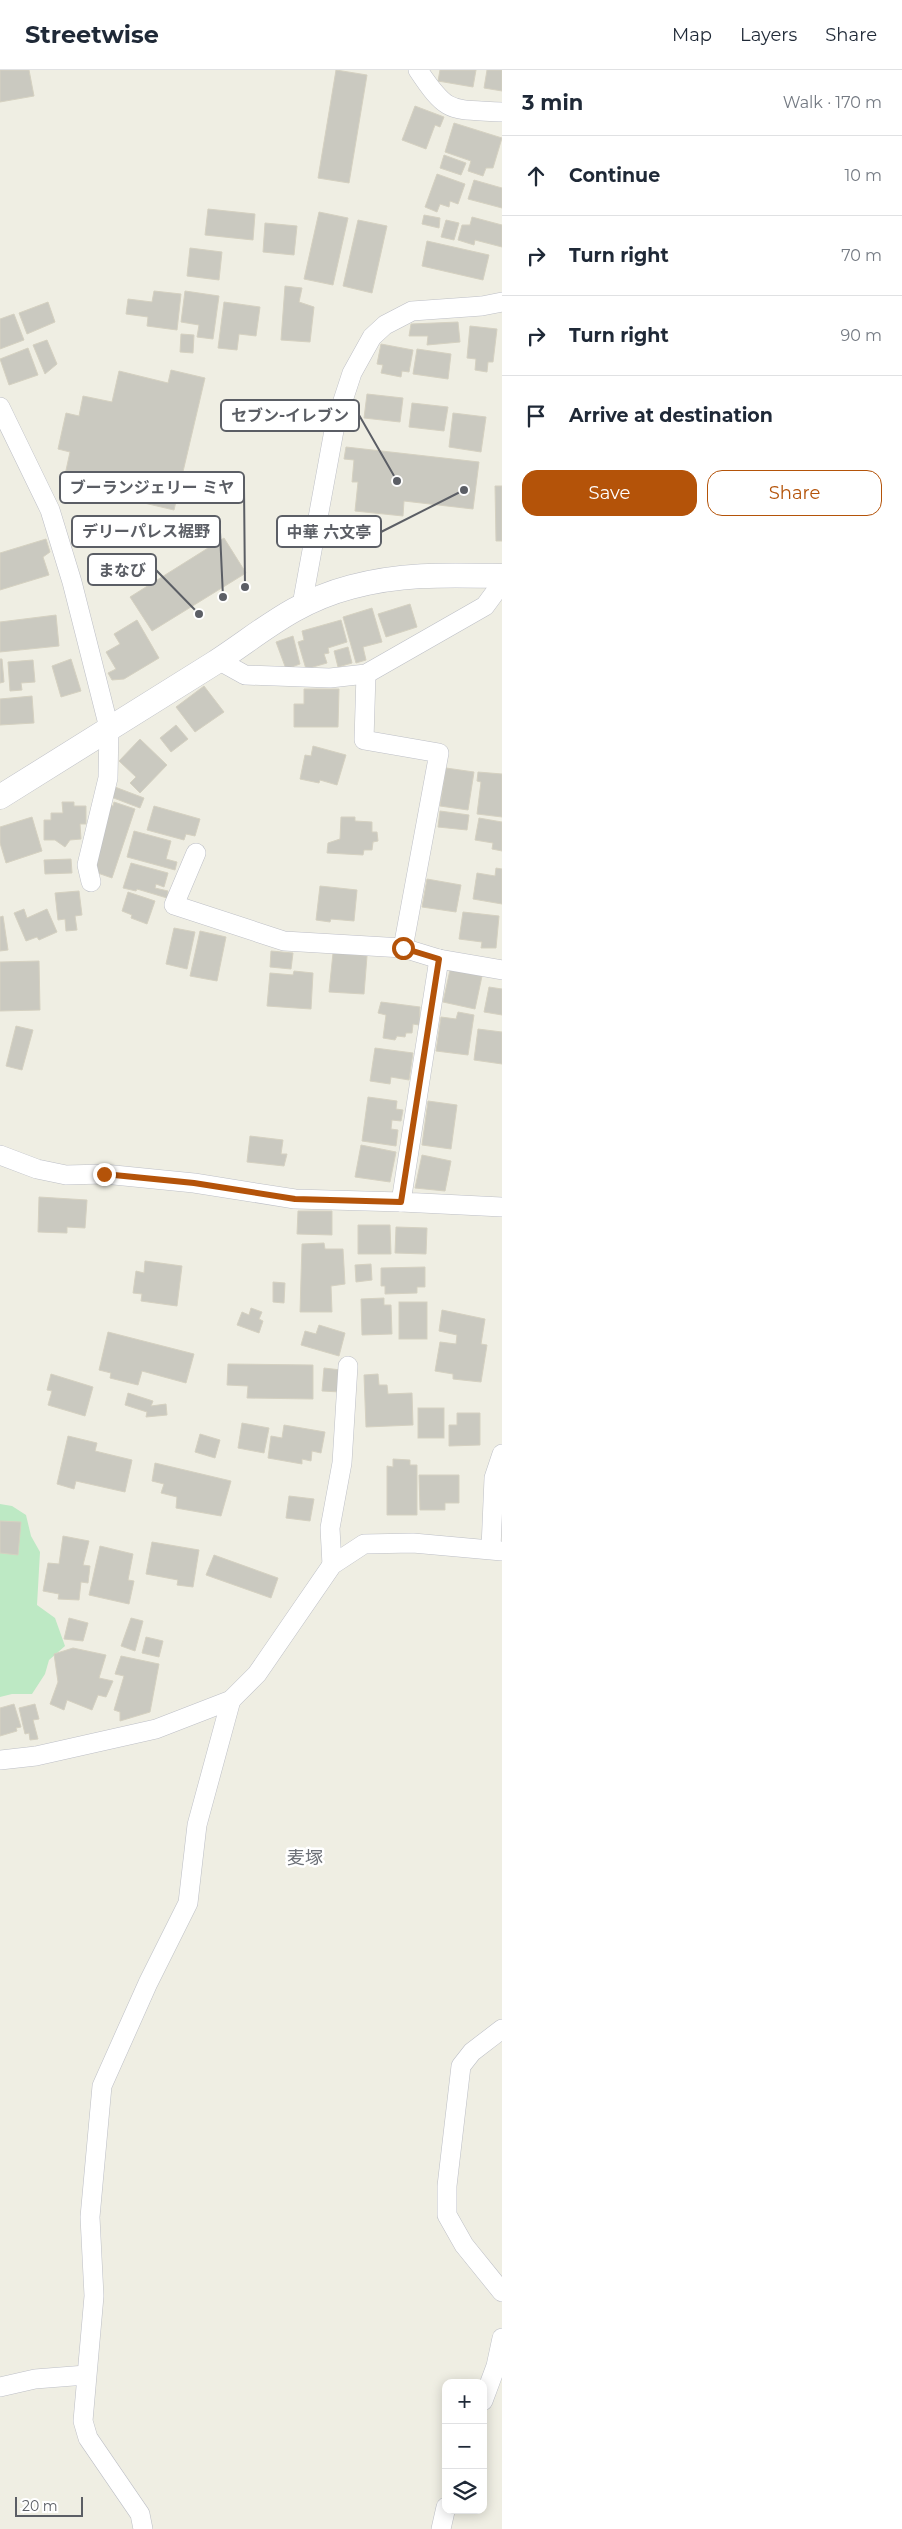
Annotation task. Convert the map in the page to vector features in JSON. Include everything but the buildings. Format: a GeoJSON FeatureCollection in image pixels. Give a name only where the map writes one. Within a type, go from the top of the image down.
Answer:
{"type":"FeatureCollection","features":[{"type":"Feature","properties":{"kind":"street"},"geometry":{"type":"LineString","coordinates":[[418,70],[437,98],[446,106],[459,110],[502,112]]}},
{"type":"Feature","properties":{"kind":"street"},"geometry":{"type":"LineString","coordinates":[[302,605],[335,425],[351,377],[372,337],[385,325],[412,311],[482,306],[502,302]]}},
{"type":"Feature","properties":{"kind":"street"},"geometry":{"type":"LineString","coordinates":[[0,407],[50,510],[72,582],[109,728],[108,778],[87,865],[91,882]]}},
{"type":"Feature","properties":{"kind":"street"},"geometry":{"type":"LineString","coordinates":[[0,797],[218,660],[276,619],[302,605],[350,588],[401,576],[502,576]]}},
{"type":"Feature","properties":{"kind":"street"},"geometry":{"type":"LineString","coordinates":[[218,660],[245,676],[330,678],[366,674],[485,606],[502,583]]}},
{"type":"Feature","properties":{"kind":"street"},"geometry":{"type":"LineString","coordinates":[[366,674],[364,740],[439,753],[403,948]]}},
{"type":"Feature","properties":{"kind":"street"},"geometry":{"type":"LineString","coordinates":[[196,853],[174,905],[284,940],[403,948],[439,959],[502,970]]}},
{"type":"Feature","properties":{"kind":"street"},"geometry":{"type":"LineString","coordinates":[[401,1202],[439,959]]}},
{"type":"Feature","properties":{"kind":"street"},"geometry":{"type":"LineString","coordinates":[[0,1155],[37,1169],[66,1175],[113,1175],[194,1183],[295,1199],[502,1207]]}},
{"type":"Feature","properties":{"kind":"street"},"geometry":{"type":"LineString","coordinates":[[332,1565],[330,1528],[342,1463],[348,1366]]}},
{"type":"Feature","properties":{"kind":"street"},"geometry":{"type":"LineString","coordinates":[[0,1760],[36,1756],[156,1730],[231,1700],[257,1674],[332,1565],[364,1544],[412,1543],[496,1550],[494,1478],[502,1454]]}},
{"type":"Feature","properties":{"kind":"street"},"geometry":{"type":"LineString","coordinates":[[143,2529],[140,2514],[88,2438],[83,2421],[94,2296],[90,2217],[102,2086],[148,1983],[188,1903],[197,1825],[231,1700]]}},
{"type":"Feature","properties":{"kind":"street"},"geometry":{"type":"LineString","coordinates":[[502,2029],[472,2052],[461,2066],[447,2186],[447,2215],[464,2245],[502,2292]]}},
{"type":"Feature","properties":{"kind":"street"},"geometry":{"type":"LineString","coordinates":[[487,2390],[496,2366],[502,2338]]}},
{"type":"Feature","properties":{"kind":"street"},"geometry":{"type":"LineString","coordinates":[[0,2387],[35,2379],[86,2375]]}},
{"type":"Feature","properties":{"kind":"street"},"geometry":{"type":"LineString","coordinates":[[441,2529],[444,2514]]}},
{"type":"Feature","properties":{"kind":"green space"},"geometry":{"type":"Polygon","coordinates":[[[0,1504],[12,1506],[26,1515],[31,1536],[40,1552],[37,1605],[55,1618],[65,1646],[49,1660],[45,1674],[32,1694],[12,1694],[0,1697],[0,1504]]]}},
{"type":"Feature","properties":{"kind":"place","name":"セブン-イレブン"},"geometry":{"type":"Point","coordinates":[397,481]}},
{"type":"Feature","properties":{"kind":"place","name":"中華 六文亭"},"geometry":{"type":"Point","coordinates":[464,490]}},
{"type":"Feature","properties":{"kind":"place","name":"ブーランジェリー ミヤ"},"geometry":{"type":"Point","coordinates":[245,587]}},
{"type":"Feature","properties":{"kind":"place","name":"デリーパレス裾野"},"geometry":{"type":"Point","coordinates":[223,597]}},
{"type":"Feature","properties":{"kind":"place","name":"まなび"},"geometry":{"type":"Point","coordinates":[199,614]}},
{"type":"Feature","properties":{"kind":"district","name":"麦塚"},"geometry":{"type":"Point","coordinates":[305,1858]}},
{"type":"Feature","properties":{"kind":"route"},"geometry":{"type":"LineString","coordinates":[[104,1174],[194,1183],[295,1199],[401,1202],[439,959],[403,948]]}}]}
